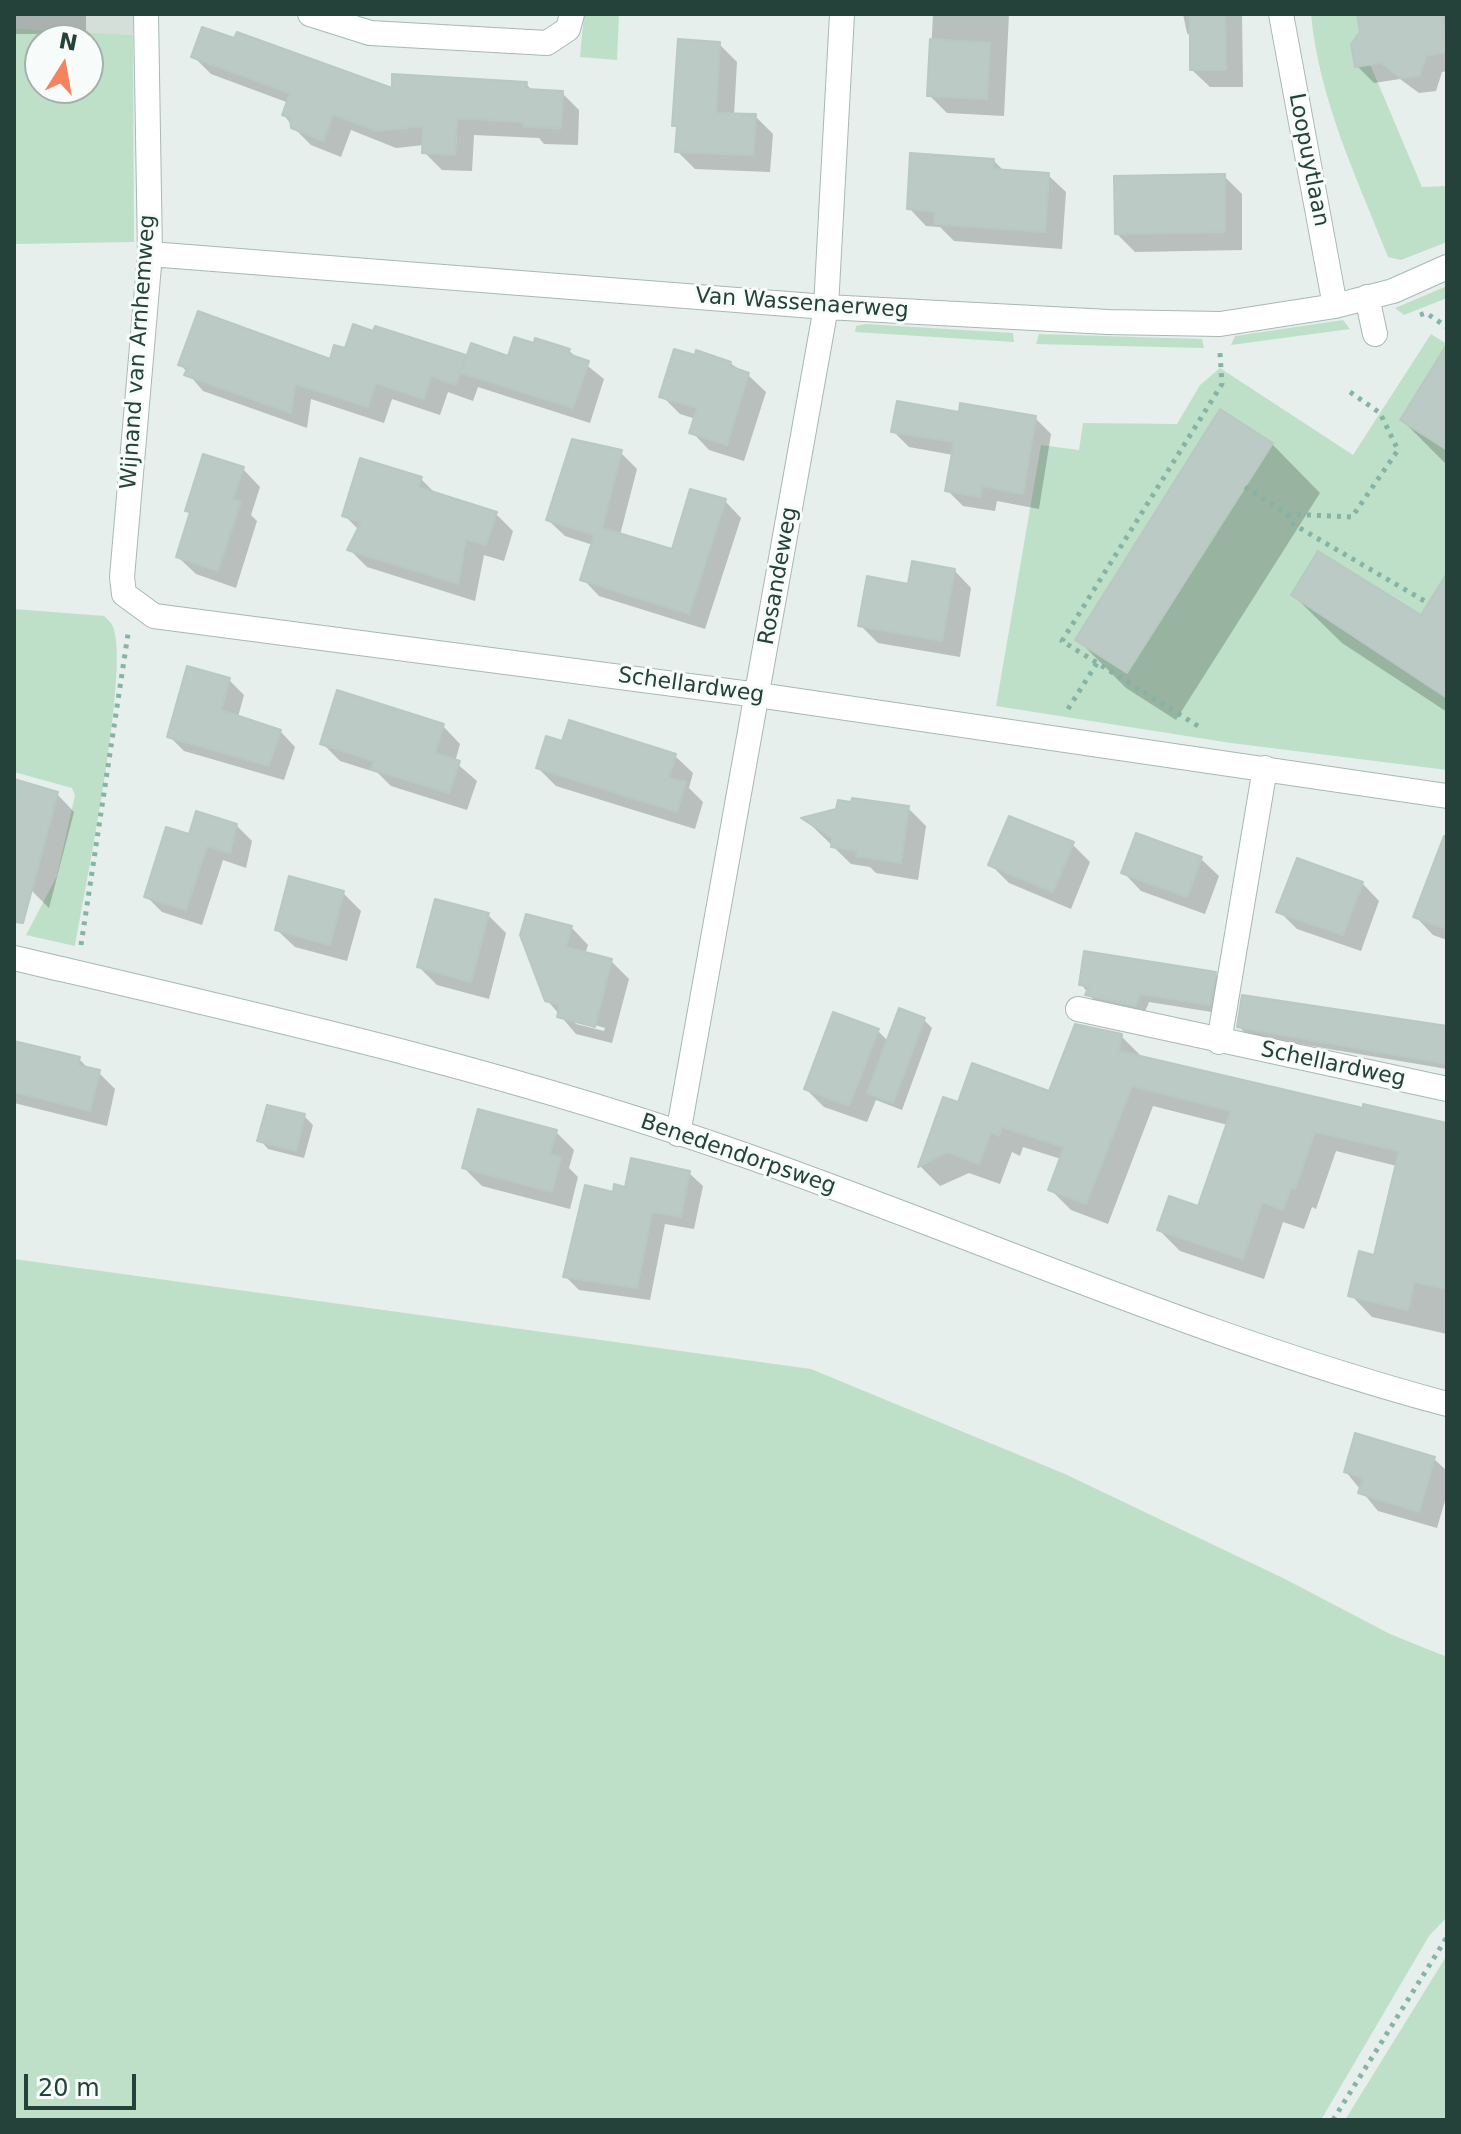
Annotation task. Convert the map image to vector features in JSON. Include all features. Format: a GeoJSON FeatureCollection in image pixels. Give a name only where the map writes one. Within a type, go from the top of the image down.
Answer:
{"type":"FeatureCollection","features":[{"type":"Feature","properties":{"kind":"street","name":"Wijnand van Arnhemweg"},"geometry":{"type":"LineString","coordinates":[[128,598],[122,577],[150,254],[146,14]]}},
{"type":"Feature","properties":{"kind":"street"},"geometry":{"type":"LineString","coordinates":[[310,14],[370,33],[547,43],[568,29],[572,14]]}},
{"type":"Feature","properties":{"kind":"street","name":"Rosandeweg"},"geometry":{"type":"LineString","coordinates":[[678,1134],[826,307],[842,14]]}},
{"type":"Feature","properties":{"kind":"street","name":"Loopuytlaan"},"geometry":{"type":"LineString","coordinates":[[1281,14],[1335,306]]}},
{"type":"Feature","properties":{"kind":"street","name":"Van Wassenaerweg"},"geometry":{"type":"LineString","coordinates":[[150,254],[826,307],[1108,322],[1220,324],[1335,306],[1393,291],[1447,267]]}},
{"type":"Feature","properties":{"kind":"street"},"geometry":{"type":"LineString","coordinates":[[1367,297],[1375,334]]}},
{"type":"Feature","properties":{"kind":"street","name":"Schellardweg"},"geometry":{"type":"LineString","coordinates":[[128,598],[154,616],[758,695],[1447,796]]}},
{"type":"Feature","properties":{"kind":"street"},"geometry":{"type":"LineString","coordinates":[[1219,1042],[1265,768]]}},
{"type":"Feature","properties":{"kind":"street","name":"Benedendorpsweg"},"geometry":{"type":"LineString","coordinates":[[14,958],[431,1057],[557,1093],[748,1156],[1156,1311],[1447,1404]]}},
{"type":"Feature","properties":{"kind":"street","name":"Schellardweg"},"geometry":{"type":"LineString","coordinates":[[1078,1009],[1447,1089]]}},
{"type":"Feature","properties":{"kind":"path"},"geometry":{"type":"LineString","coordinates":[[1200,728],[1062,641],[1222,384],[1220,324]]}},
{"type":"Feature","properties":{"kind":"path"},"geometry":{"type":"LineString","coordinates":[[1245,487],[1287,514],[1352,517],[1398,450],[1380,413],[1350,392]]}},
{"type":"Feature","properties":{"kind":"path"},"geometry":{"type":"LineString","coordinates":[[1287,514],[1291,523],[1428,603]]}},
{"type":"Feature","properties":{"kind":"path"},"geometry":{"type":"LineString","coordinates":[[76,972],[128,598]]}},
{"type":"Feature","properties":{"kind":"path"},"geometry":{"type":"LineString","coordinates":[[1050,737],[1097,663]]}},
{"type":"Feature","properties":{"kind":"path"},"geometry":{"type":"LineString","coordinates":[[1333,2120],[1447,1937]]}},
{"type":"Feature","properties":{"kind":"shaded area"},"geometry":{"type":"Polygon","coordinates":[[[14,14],[133,14],[133,35],[104,33],[104,24],[24,24],[24,29],[14,28],[14,14]]]}},
{"type":"Feature","properties":{"kind":"green space"},"geometry":{"type":"Polygon","coordinates":[[[584,14],[619,14],[617,60],[580,57],[584,14]]]}},
{"type":"Feature","properties":{"kind":"green space"},"geometry":{"type":"Polygon","coordinates":[[[1311,14],[1357,14],[1361,43],[1422,187],[1447,186],[1447,242],[1401,260],[1388,257],[1331,108],[1315,46],[1311,14]]]}},
{"type":"Feature","properties":{"kind":"green space"},"geometry":{"type":"Polygon","coordinates":[[[14,28],[24,29],[24,104],[104,104],[104,33],[133,35],[134,242],[14,244],[14,28]]]}},
{"type":"Feature","properties":{"kind":"green space"},"geometry":{"type":"Polygon","coordinates":[[[1447,286],[1447,298],[1404,315],[1395,308],[1447,286]]]}},
{"type":"Feature","properties":{"kind":"green space"},"geometry":{"type":"Polygon","coordinates":[[[1343,320],[1350,329],[1231,345],[1235,336],[1343,320]]]}},
{"type":"Feature","properties":{"kind":"green space"},"geometry":{"type":"Polygon","coordinates":[[[856,326],[1013,333],[1014,342],[855,332],[856,326]]]}},
{"type":"Feature","properties":{"kind":"green space"},"geometry":{"type":"Polygon","coordinates":[[[1039,334],[1202,339],[1204,348],[1036,344],[1039,334]]]}},
{"type":"Feature","properties":{"kind":"green space"},"geometry":{"type":"Polygon","coordinates":[[[1431,334],[1447,344],[1447,770],[1231,743],[996,706],[1041,445],[1079,450],[1083,423],[1177,424],[1200,385],[1220,368],[1353,455],[1431,334]]]}},
{"type":"Feature","properties":{"kind":"green space"},"geometry":{"type":"Polygon","coordinates":[[[14,609],[104,616],[112,625],[117,647],[116,683],[104,779],[75,946],[26,935],[57,876],[75,795],[72,788],[14,772],[14,609]]]}},
{"type":"Feature","properties":{"kind":"green space"},"geometry":{"type":"Polygon","coordinates":[[[14,1259],[811,1369],[1065,1474],[1285,1579],[1390,1634],[1447,1657],[1447,1917],[1429,1936],[1321,2120],[14,2120],[14,1259]]]}},
{"type":"Feature","properties":{"kind":"green space"},"geometry":{"type":"Polygon","coordinates":[[[1447,1955],[1447,2120],[1345,2120],[1447,1955]]]}},
{"type":"Feature","properties":{"kind":"building"},"geometry":{"type":"Polygon","coordinates":[[[1190,14],[1225,14],[1226,70],[1190,70],[1190,14]]]}},
{"type":"Feature","properties":{"kind":"building"},"geometry":{"type":"Polygon","coordinates":[[[1357,14],[1442,14],[1447,52],[1426,56],[1420,75],[1410,77],[1401,78],[1381,63],[1355,67],[1351,44],[1360,32],[1357,14]]]}},
{"type":"Feature","properties":{"kind":"building"},"geometry":{"type":"Polygon","coordinates":[[[202,27],[234,38],[237,32],[392,88],[392,74],[527,82],[526,89],[563,91],[561,128],[524,127],[524,122],[457,118],[455,155],[422,153],[423,126],[377,131],[333,114],[324,141],[291,128],[290,118],[282,115],[290,93],[191,57],[202,27]]]}},
{"type":"Feature","properties":{"kind":"building"},"geometry":{"type":"Polygon","coordinates":[[[678,39],[720,42],[716,113],[756,114],[753,155],[675,152],[677,126],[672,126],[678,39]]]}},
{"type":"Feature","properties":{"kind":"building"},"geometry":{"type":"Polygon","coordinates":[[[930,39],[990,43],[987,99],[927,96],[930,39]]]}},
{"type":"Feature","properties":{"kind":"building"},"geometry":{"type":"Polygon","coordinates":[[[910,153],[994,159],[993,169],[1049,173],[1045,232],[934,224],[935,212],[907,209],[910,153]]]}},
{"type":"Feature","properties":{"kind":"building"},"geometry":{"type":"Polygon","coordinates":[[[1225,174],[1225,232],[1115,234],[1114,176],[1225,174]]]}},
{"type":"Feature","properties":{"kind":"building"},"geometry":{"type":"Polygon","coordinates":[[[198,311],[330,359],[334,345],[345,348],[353,324],[373,331],[375,326],[466,355],[456,385],[431,376],[424,399],[376,383],[368,407],[295,384],[291,413],[184,375],[188,368],[178,365],[198,311]]]}},
{"type":"Feature","properties":{"kind":"building"},"geometry":{"type":"Polygon","coordinates":[[[514,337],[534,343],[535,338],[570,349],[568,354],[589,361],[573,408],[461,373],[471,343],[508,356],[514,337]]]}},
{"type":"Feature","properties":{"kind":"building"},"geometry":{"type":"Polygon","coordinates":[[[1447,344],[1447,450],[1400,420],[1447,344]]]}},
{"type":"Feature","properties":{"kind":"building"},"geometry":{"type":"Polygon","coordinates":[[[674,349],[695,355],[696,350],[731,362],[729,366],[749,373],[727,445],[689,433],[697,408],[659,397],[674,349]]]}},
{"type":"Feature","properties":{"kind":"building"},"geometry":{"type":"Polygon","coordinates":[[[897,401],[959,412],[960,403],[1036,416],[1023,494],[982,486],[980,497],[945,491],[954,442],[891,432],[897,401]]]}},
{"type":"Feature","properties":{"kind":"building"},"geometry":{"type":"Polygon","coordinates":[[[1220,409],[1273,443],[1127,673],[1075,640],[1220,409]]]}},
{"type":"Feature","properties":{"kind":"building"},"geometry":{"type":"Polygon","coordinates":[[[572,439],[622,450],[602,528],[672,549],[690,489],[726,499],[689,614],[580,580],[594,535],[546,520],[572,439]]]}},
{"type":"Feature","properties":{"kind":"building"},"geometry":{"type":"Polygon","coordinates":[[[203,454],[244,467],[233,499],[241,502],[218,571],[176,557],[190,512],[185,511],[203,454]]]}},
{"type":"Feature","properties":{"kind":"building"},"geometry":{"type":"Polygon","coordinates":[[[360,458],[422,477],[418,487],[497,512],[486,545],[466,539],[458,584],[347,550],[361,522],[342,516],[360,458]]]}},
{"type":"Feature","properties":{"kind":"building"},"geometry":{"type":"Polygon","coordinates":[[[1318,551],[1421,615],[1447,573],[1447,698],[1291,595],[1318,551]]]}},
{"type":"Feature","properties":{"kind":"building"},"geometry":{"type":"Polygon","coordinates":[[[912,561],[955,569],[942,641],[858,626],[867,576],[908,584],[912,561]]]}},
{"type":"Feature","properties":{"kind":"building"},"geometry":{"type":"Polygon","coordinates":[[[187,666],[230,678],[221,710],[281,730],[269,766],[167,737],[187,666]]]}},
{"type":"Feature","properties":{"kind":"building"},"geometry":{"type":"Polygon","coordinates":[[[337,690],[444,724],[435,753],[460,761],[449,793],[371,769],[374,761],[320,744],[337,690]]]}},
{"type":"Feature","properties":{"kind":"building"},"geometry":{"type":"Polygon","coordinates":[[[569,720],[676,754],[669,778],[686,782],[677,812],[536,768],[546,736],[562,741],[569,720]]]}},
{"type":"Feature","properties":{"kind":"building"},"geometry":{"type":"Polygon","coordinates":[[[14,779],[58,792],[23,923],[14,922],[14,779]]]}},
{"type":"Feature","properties":{"kind":"building"},"geometry":{"type":"Polygon","coordinates":[[[852,798],[909,806],[901,863],[856,856],[857,851],[831,847],[832,838],[801,818],[836,809],[838,800],[851,802],[852,798]]]}},
{"type":"Feature","properties":{"kind":"building"},"geometry":{"type":"Polygon","coordinates":[[[196,811],[237,824],[230,853],[207,846],[186,910],[144,897],[166,827],[189,834],[196,811]]]}},
{"type":"Feature","properties":{"kind":"building"},"geometry":{"type":"Polygon","coordinates":[[[1009,816],[1074,842],[1053,892],[988,865],[1009,816]]]}},
{"type":"Feature","properties":{"kind":"building"},"geometry":{"type":"Polygon","coordinates":[[[1136,833],[1202,857],[1187,897],[1121,873],[1136,833]]]}},
{"type":"Feature","properties":{"kind":"building"},"geometry":{"type":"Polygon","coordinates":[[[1444,836],[1447,836],[1447,929],[1413,917],[1444,836]]]}},
{"type":"Feature","properties":{"kind":"building"},"geometry":{"type":"Polygon","coordinates":[[[1297,858],[1363,882],[1343,935],[1276,912],[1297,858]]]}},
{"type":"Feature","properties":{"kind":"building"},"geometry":{"type":"Polygon","coordinates":[[[289,876],[344,891],[330,945],[275,930],[289,876]]]}},
{"type":"Feature","properties":{"kind":"building"},"geometry":{"type":"Polygon","coordinates":[[[435,899],[489,913],[471,982],[417,967],[435,899]]]}},
{"type":"Feature","properties":{"kind":"building"},"geometry":{"type":"Polygon","coordinates":[[[526,914],[572,926],[566,947],[612,959],[595,1027],[557,1017],[560,1005],[545,1001],[520,935],[526,914]]]}},
{"type":"Feature","properties":{"kind":"building"},"geometry":{"type":"Polygon","coordinates":[[[1084,951],[1216,972],[1210,1005],[1140,994],[1136,1006],[1085,995],[1089,986],[1079,985],[1084,951]]]}},
{"type":"Feature","properties":{"kind":"building"},"geometry":{"type":"Polygon","coordinates":[[[1242,995],[1447,1026],[1447,1064],[1237,1027],[1242,995]]]}},
{"type":"Feature","properties":{"kind":"building"},"geometry":{"type":"Polygon","coordinates":[[[899,1008],[925,1018],[893,1103],[867,1093],[899,1008]]]}},
{"type":"Feature","properties":{"kind":"building"},"geometry":{"type":"Polygon","coordinates":[[[833,1012],[879,1029],[849,1106],[804,1089],[833,1012]]]}},
{"type":"Feature","properties":{"kind":"building"},"geometry":{"type":"Polygon","coordinates":[[[1075,1024],[1122,1034],[1119,1051],[1363,1108],[1363,1104],[1447,1123],[1447,1289],[1414,1282],[1408,1310],[1348,1296],[1359,1251],[1374,1255],[1399,1151],[1315,1132],[1295,1189],[1291,1188],[1283,1210],[1262,1202],[1243,1259],[1157,1230],[1169,1196],[1198,1206],[1231,1111],[1132,1086],[1086,1204],[1048,1190],[1064,1147],[1002,1127],[999,1136],[991,1132],[979,1164],[947,1152],[918,1167],[943,1097],[958,1102],[972,1063],[1049,1091],[1075,1024]]]}},
{"type":"Feature","properties":{"kind":"building"},"geometry":{"type":"Polygon","coordinates":[[[14,1041],[80,1057],[78,1065],[100,1070],[90,1111],[14,1092],[14,1041]]]}},
{"type":"Feature","properties":{"kind":"building"},"geometry":{"type":"Polygon","coordinates":[[[267,1105],[305,1114],[296,1151],[257,1141],[267,1105]]]}},
{"type":"Feature","properties":{"kind":"building"},"geometry":{"type":"Polygon","coordinates":[[[478,1109],[557,1130],[550,1154],[561,1157],[552,1192],[462,1168],[478,1109]]]}},
{"type":"Feature","properties":{"kind":"building"},"geometry":{"type":"Polygon","coordinates":[[[631,1158],[690,1171],[681,1217],[652,1212],[637,1288],[563,1277],[585,1185],[613,1192],[614,1184],[625,1187],[631,1158]]]}},
{"type":"Feature","properties":{"kind":"building"},"geometry":{"type":"Polygon","coordinates":[[[1355,1433],[1435,1457],[1419,1512],[1358,1493],[1363,1478],[1344,1472],[1355,1433]]]}}]}
